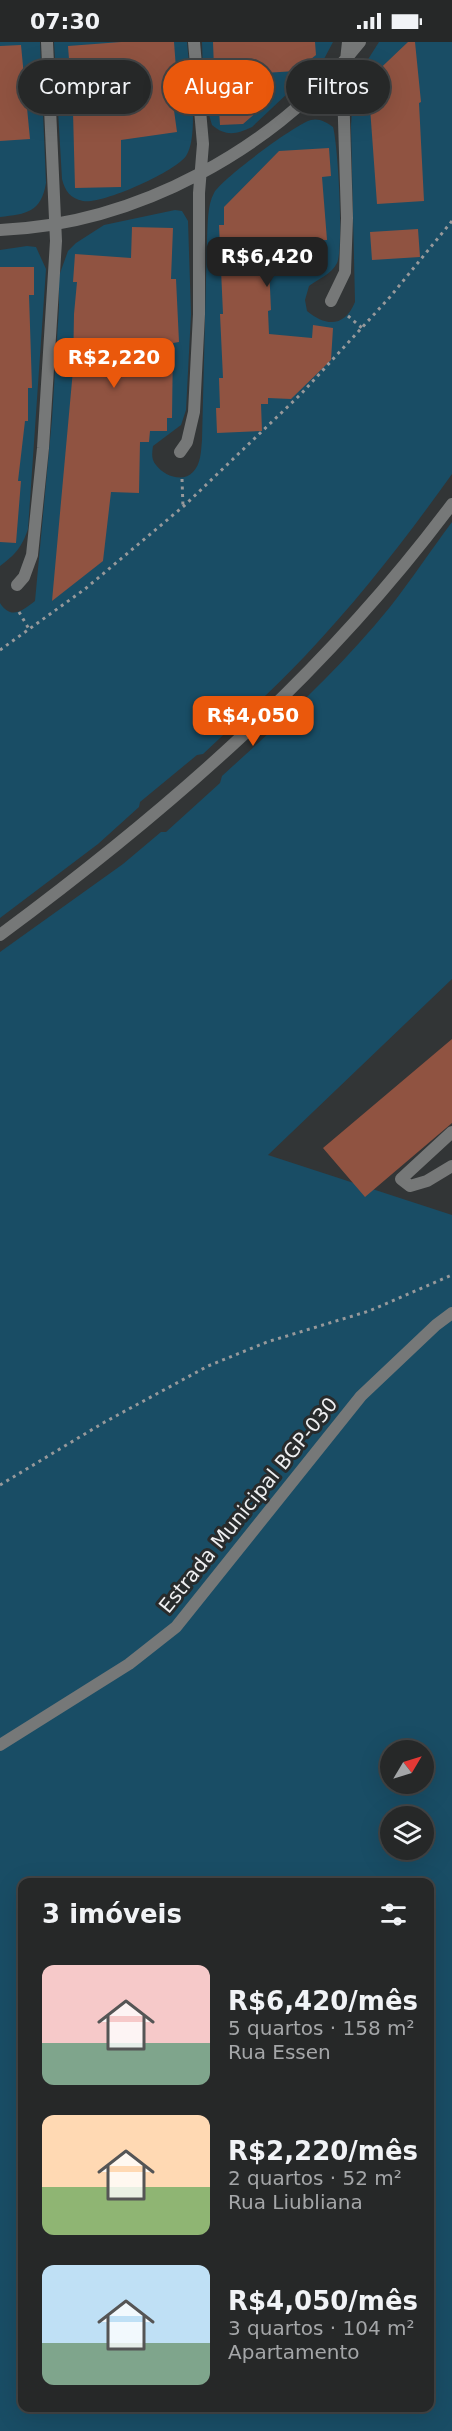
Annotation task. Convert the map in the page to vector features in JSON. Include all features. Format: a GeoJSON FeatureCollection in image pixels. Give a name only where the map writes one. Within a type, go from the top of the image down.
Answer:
{"type":"FeatureCollection","features":[{"type":"Feature","properties":{"kind":"street"},"geometry":{"type":"LineString","coordinates":[[17,585],[24,577],[32,555],[43,448],[55,225],[47,42]]}},
{"type":"Feature","properties":{"kind":"street"},"geometry":{"type":"LineString","coordinates":[[180,452],[187,442],[194,412],[199,314],[199,193],[203,144],[194,42]]}},
{"type":"Feature","properties":{"kind":"street"},"geometry":{"type":"LineString","coordinates":[[332,301],[345,272],[347,218],[343,88],[348,42]]}},
{"type":"Feature","properties":{"kind":"street"},"geometry":{"type":"LineString","coordinates":[[0,230],[55,225],[107,211],[169,188],[202,172],[252,142],[297,109],[360,42]]}},
{"type":"Feature","properties":{"kind":"street"},"geometry":{"type":"LineString","coordinates":[[0,935],[124,841],[294,688],[376,598],[452,504]]}},
{"type":"Feature","properties":{"kind":"street"},"geometry":{"type":"LineString","coordinates":[[452,1132],[401,1179],[410,1186],[427,1181],[452,1167]]}},
{"type":"Feature","properties":{"kind":"street","name":"Estrada Municipal BGP-030"},"geometry":{"type":"LineString","coordinates":[[0,1745],[129,1664],[176,1627],[361,1395],[452,1313]]}},
{"type":"Feature","properties":{"kind":"path"},"geometry":{"type":"LineString","coordinates":[[0,650],[85,589],[183,507],[302,394],[390,297],[452,221]]}},
{"type":"Feature","properties":{"kind":"path"},"geometry":{"type":"LineString","coordinates":[[348,316],[362,328]]}},
{"type":"Feature","properties":{"kind":"path"},"geometry":{"type":"LineString","coordinates":[[182,478],[183,507]]}},
{"type":"Feature","properties":{"kind":"path"},"geometry":{"type":"LineString","coordinates":[[19,612],[29,629]]}},
{"type":"Feature","properties":{"kind":"path"},"geometry":{"type":"LineString","coordinates":[[0,1485],[208,1366],[267,1342],[369,1311],[452,1275]]}},
{"type":"Feature","properties":{"kind":"shaded area"},"geometry":{"type":"Polygon","coordinates":[[[0,42],[40,42],[41,60],[18,60],[18,114],[43,114],[46,183],[44,193],[31,210],[0,217],[0,42]]]}},
{"type":"Feature","properties":{"kind":"shaded area"},"geometry":{"type":"Polygon","coordinates":[[[54,42],[187,42],[189,60],[163,60],[163,114],[193,114],[190,146],[186,156],[168,170],[121,193],[92,201],[78,200],[71,196],[62,179],[58,114],[151,114],[151,60],[55,60],[54,42]]]}},
{"type":"Feature","properties":{"kind":"shaded area"},"geometry":{"type":"Polygon","coordinates":[[[202,42],[333,42],[323,60],[286,60],[286,95],[274,106],[274,60],[203,60],[202,42]]]}},
{"type":"Feature","properties":{"kind":"shaded area"},"geometry":{"type":"Polygon","coordinates":[[[379,42],[452,42],[452,474],[363,590],[280,681],[203,754],[197,755],[140,802],[139,807],[98,844],[0,918],[0,603],[8,611],[17,612],[35,601],[52,419],[59,276],[68,251],[76,243],[104,225],[175,210],[182,211],[188,221],[191,314],[186,410],[181,425],[153,446],[152,454],[154,463],[169,475],[179,478],[189,475],[198,465],[202,444],[208,215],[214,193],[244,165],[303,123],[317,120],[333,127],[340,196],[339,254],[332,270],[309,286],[305,300],[307,311],[321,320],[334,322],[346,316],[355,302],[352,114],[390,114],[390,60],[368,60],[379,42]]]}},
{"type":"Feature","properties":{"kind":"shaded area"},"geometry":{"type":"Polygon","coordinates":[[[266,114],[252,127],[232,133],[217,129],[212,125],[209,115],[266,114]]]}},
{"type":"Feature","properties":{"kind":"shaded area"},"geometry":{"type":"Polygon","coordinates":[[[36,247],[46,269],[28,529],[17,550],[0,566],[0,250],[36,247]]]}},
{"type":"Feature","properties":{"kind":"shaded area"},"geometry":{"type":"Polygon","coordinates":[[[452,522],[452,979],[268,1155],[452,1215],[452,2431],[0,2431],[0,952],[123,864],[161,832],[166,832],[220,783],[222,776],[309,695],[371,630],[452,522]]]}},
{"type":"Feature","properties":{"kind":"building"},"geometry":{"type":"Polygon","coordinates":[[[121,42],[174,42],[175,60],[163,60],[163,114],[174,114],[177,132],[121,140],[121,187],[75,188],[73,114],[151,114],[151,60],[69,60],[68,46],[121,42]]]}},
{"type":"Feature","properties":{"kind":"building"},"geometry":{"type":"Polygon","coordinates":[[[213,42],[315,42],[316,55],[310,60],[286,60],[286,72],[274,72],[274,60],[214,60],[213,42]]]}},
{"type":"Feature","properties":{"kind":"building"},"geometry":{"type":"Polygon","coordinates":[[[408,42],[415,42],[421,102],[419,103],[424,201],[377,204],[370,114],[390,114],[389,60],[408,42]]]}},
{"type":"Feature","properties":{"kind":"building"},"geometry":{"type":"Polygon","coordinates":[[[21,45],[22,60],[18,60],[18,114],[28,114],[30,139],[0,141],[0,46],[21,45]]]}},
{"type":"Feature","properties":{"kind":"building"},"geometry":{"type":"Polygon","coordinates":[[[219,114],[254,114],[243,124],[220,125],[219,114]]]}},
{"type":"Feature","properties":{"kind":"building"},"geometry":{"type":"Polygon","coordinates":[[[329,148],[331,176],[322,177],[327,240],[268,244],[271,310],[268,311],[269,334],[312,338],[313,325],[333,328],[331,360],[291,399],[268,398],[268,404],[261,404],[262,431],[217,433],[216,408],[220,408],[219,378],[223,378],[219,225],[224,225],[224,207],[279,151],[329,148]]]}},
{"type":"Feature","properties":{"kind":"building"},"geometry":{"type":"Polygon","coordinates":[[[132,227],[173,228],[171,279],[176,279],[179,342],[173,343],[172,418],[167,418],[167,431],[150,431],[149,442],[140,442],[139,493],[111,492],[103,561],[52,601],[73,370],[77,282],[73,282],[75,254],[131,258],[132,227]]]}},
{"type":"Feature","properties":{"kind":"building"},"geometry":{"type":"Polygon","coordinates":[[[418,229],[420,257],[372,260],[370,232],[418,229]]]}},
{"type":"Feature","properties":{"kind":"building"},"geometry":{"type":"Polygon","coordinates":[[[0,267],[34,267],[34,295],[29,295],[32,388],[28,388],[28,421],[25,421],[18,481],[21,481],[16,543],[0,542],[0,267]]]}},
{"type":"Feature","properties":{"kind":"building"},"geometry":{"type":"Polygon","coordinates":[[[452,1039],[452,1123],[365,1197],[323,1148],[452,1039]]]}}]}
